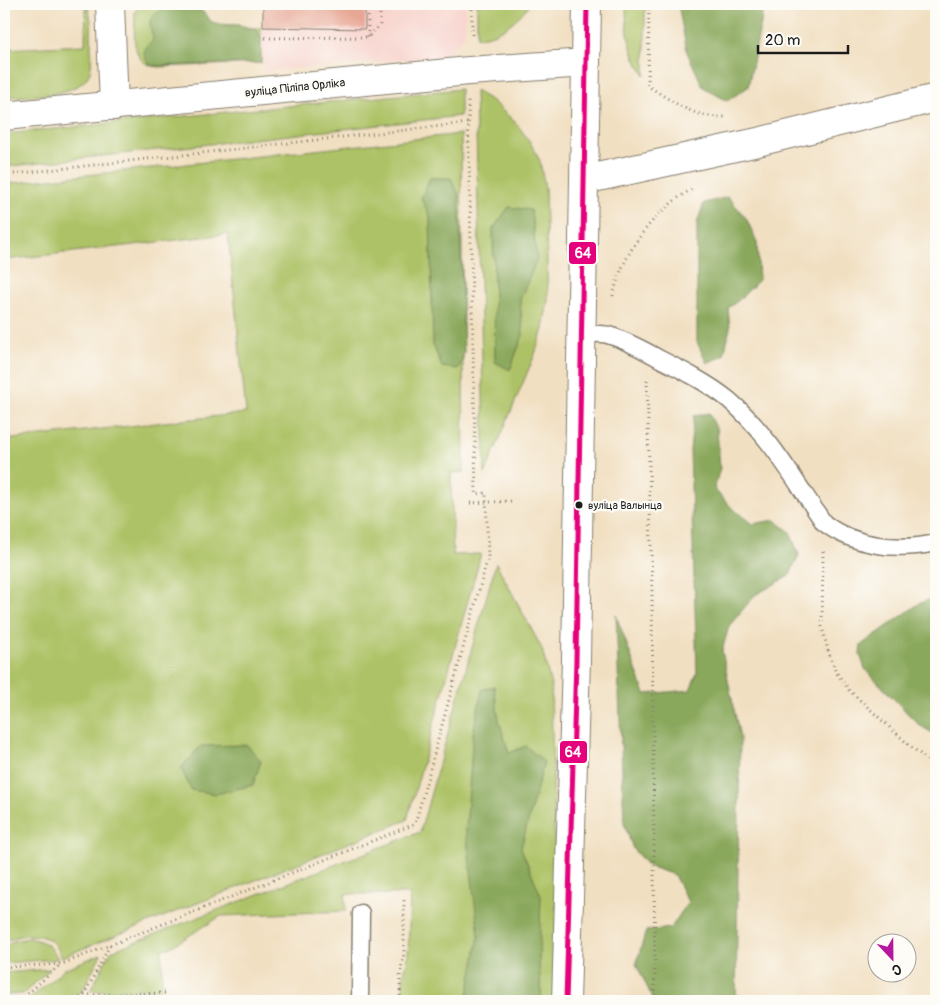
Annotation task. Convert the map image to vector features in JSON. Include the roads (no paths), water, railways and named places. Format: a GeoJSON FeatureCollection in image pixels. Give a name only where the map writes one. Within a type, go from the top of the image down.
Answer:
{"type":"FeatureCollection","features":[{"type":"Feature","properties":{"kind":"main road"},"geometry":{"type":"LineString","coordinates":[[110,4],[114,106]]}},
{"type":"Feature","properties":{"kind":"main road"},"geometry":{"type":"LineString","coordinates":[[566,1001],[576,660],[595,334],[584,180],[587,4]]}},
{"type":"Feature","properties":{"kind":"main road","name":"вуліца Піліпа Орліка"},"geometry":{"type":"LineString","coordinates":[[4,116],[459,72],[586,63]]}},
{"type":"Feature","properties":{"kind":"main road"},"geometry":{"type":"LineString","coordinates":[[584,180],[766,140],[936,98]]}},
{"type":"Feature","properties":{"kind":"lane"},"geometry":{"type":"LineString","coordinates":[[595,334],[646,352],[711,387],[747,417],[763,435],[824,523],[840,534],[863,542],[916,548],[936,556]]}},
{"type":"Feature","properties":{"kind":"lane"},"geometry":{"type":"LineString","coordinates":[[916,548],[936,543]]}},
{"type":"Feature","properties":{"kind":"lane"},"geometry":{"type":"LineString","coordinates":[[360,1001],[361,912]]}},
{"type":"Feature","properties":{"kind":"place","name":"вуліца Валынца"},"geometry":{"type":"Point","coordinates":[579,505]}}]}
